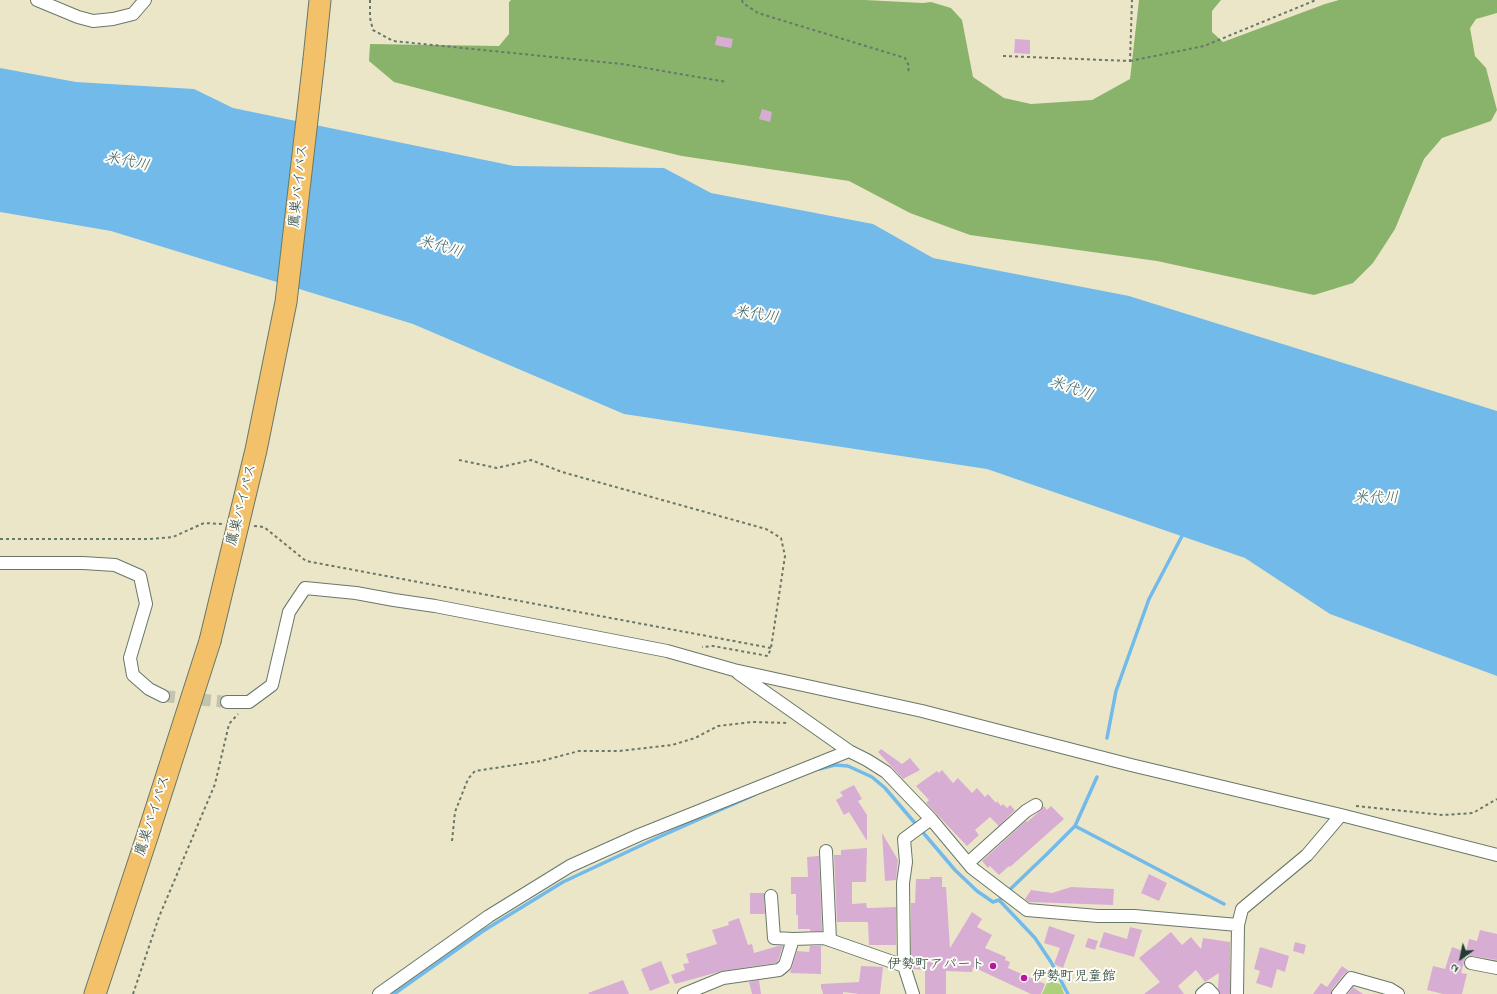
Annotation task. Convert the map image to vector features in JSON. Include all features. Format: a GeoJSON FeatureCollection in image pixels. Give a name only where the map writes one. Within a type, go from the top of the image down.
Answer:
{"type":"FeatureCollection","features":[{"type":"Feature","properties":{"kind":"highway","name":"鷹巣バイパス"},"geometry":{"type":"LineString","coordinates":[[95,994],[210,641],[256,450],[286,302],[320,0]]}},
{"type":"Feature","properties":{"kind":"street"},"geometry":{"type":"LineString","coordinates":[[37,0],[78,17],[93,21],[113,19],[132,14],[145,0]]}},
{"type":"Feature","properties":{"kind":"street"},"geometry":{"type":"LineString","coordinates":[[0,563],[83,563],[114,565],[140,576],[146,604],[130,658],[133,675],[149,689],[163,696]]}},
{"type":"Feature","properties":{"kind":"street"},"geometry":{"type":"LineString","coordinates":[[227,702],[249,702],[272,685],[289,612],[305,588],[356,593],[435,606],[667,651],[734,670],[922,711],[1131,765],[1341,815],[1497,855]]}},
{"type":"Feature","properties":{"kind":"street"},"geometry":{"type":"LineString","coordinates":[[734,670],[849,750],[886,772],[927,822],[968,863],[1010,898],[1027,910],[1098,916],[1134,916],[1238,926]]}},
{"type":"Feature","properties":{"kind":"street"},"geometry":{"type":"LineString","coordinates":[[379,994],[489,916],[570,866],[674,820],[849,750]]}},
{"type":"Feature","properties":{"kind":"street"},"geometry":{"type":"LineString","coordinates":[[968,863],[1026,811],[1036,805]]}},
{"type":"Feature","properties":{"kind":"street"},"geometry":{"type":"LineString","coordinates":[[1237,994],[1238,926],[1242,909],[1307,855],[1341,815]]}},
{"type":"Feature","properties":{"kind":"street"},"geometry":{"type":"LineString","coordinates":[[913,994],[904,966],[903,883],[906,862],[904,839],[927,822]]}},
{"type":"Feature","properties":{"kind":"street"},"geometry":{"type":"LineString","coordinates":[[826,851],[830,940]]}},
{"type":"Feature","properties":{"kind":"street"},"geometry":{"type":"LineString","coordinates":[[771,896],[774,938],[824,938],[904,966]]}},
{"type":"Feature","properties":{"kind":"street"},"geometry":{"type":"LineString","coordinates":[[684,994],[723,978],[779,970],[785,965],[793,939]]}},
{"type":"Feature","properties":{"kind":"street"},"geometry":{"type":"LineString","coordinates":[[1471,963],[1497,968]]}},
{"type":"Feature","properties":{"kind":"street"},"geometry":{"type":"LineString","coordinates":[[1338,994],[1351,978],[1390,989],[1398,994]]}},
{"type":"Feature","properties":{"kind":"street"},"geometry":{"type":"LineString","coordinates":[[1202,994],[1208,989],[1213,994]]}},
{"type":"Feature","properties":{"kind":"path"},"geometry":{"type":"LineString","coordinates":[[370,0],[370,18],[373,30],[393,41],[622,64],[727,82]]}},
{"type":"Feature","properties":{"kind":"path"},"geometry":{"type":"LineString","coordinates":[[742,0],[743,3],[758,13],[905,58],[909,66],[908,73]]}},
{"type":"Feature","properties":{"kind":"path"},"geometry":{"type":"LineString","coordinates":[[1130,61],[1132,0]]}},
{"type":"Feature","properties":{"kind":"path"},"geometry":{"type":"LineString","coordinates":[[1003,56],[1130,61],[1204,46],[1316,0]]}},
{"type":"Feature","properties":{"kind":"path"},"geometry":{"type":"LineString","coordinates":[[459,460],[496,468],[531,460],[562,472],[766,529],[781,538],[785,556],[771,648],[768,656],[713,646],[698,648]]}},
{"type":"Feature","properties":{"kind":"path"},"geometry":{"type":"LineString","coordinates":[[0,538],[149,540],[173,537],[204,523],[227,524]]}},
{"type":"Feature","properties":{"kind":"path"},"geometry":{"type":"LineString","coordinates":[[249,526],[264,527],[306,561],[771,648]]}},
{"type":"Feature","properties":{"kind":"path"},"geometry":{"type":"LineString","coordinates":[[133,994],[159,917],[215,784],[229,724],[249,702]]}},
{"type":"Feature","properties":{"kind":"path"},"geometry":{"type":"LineString","coordinates":[[452,841],[455,812],[468,779],[475,770],[541,761],[579,751],[619,751],[672,745],[695,738],[718,726],[752,722],[792,723]]}},
{"type":"Feature","properties":{"kind":"path"},"geometry":{"type":"LineString","coordinates":[[1341,815],[1351,806],[1359,805],[1443,815],[1473,813],[1497,799]]}},
{"type":"Feature","properties":{"kind":"green space"},"geometry":{"type":"Polygon","coordinates":[[[511,0],[865,0],[923,3],[931,2],[951,8],[962,20],[973,77],[1004,98],[1031,104],[1092,100],[1130,79],[1139,0],[1221,0],[1212,11],[1212,32],[1223,42],[1339,0],[1497,0],[1497,13],[1476,19],[1470,28],[1475,56],[1486,68],[1497,110],[1491,121],[1442,138],[1424,159],[1395,229],[1373,263],[1353,283],[1314,295],[1157,261],[970,235],[910,213],[849,181],[682,156],[627,143],[394,82],[369,61],[370,44],[499,46],[509,34],[509,2],[511,0]]]}},
{"type":"Feature","properties":{"kind":"green space"},"geometry":{"type":"Polygon","coordinates":[[[1049,979],[1061,985],[1064,994],[1042,994],[1049,979]]]}},
{"type":"Feature","properties":{"kind":"water","name":"米代川"},"geometry":{"type":"Polygon","coordinates":[[[0,68],[76,82],[194,89],[233,108],[514,166],[664,168],[711,193],[873,224],[933,258],[1129,296],[1497,411],[1497,676],[1330,614],[1245,558],[987,469],[624,414],[413,324],[111,231],[0,212],[0,68]]]}},
{"type":"Feature","properties":{"kind":"building"},"geometry":{"type":"Polygon","coordinates":[[[717,36],[733,39],[731,48],[715,45],[717,36]]]}},
{"type":"Feature","properties":{"kind":"building"},"geometry":{"type":"Polygon","coordinates":[[[1015,39],[1030,40],[1030,54],[1014,53],[1015,39]]]}},
{"type":"Feature","properties":{"kind":"building"},"geometry":{"type":"Polygon","coordinates":[[[762,109],[772,112],[770,122],[759,119],[762,109]]]}},
{"type":"Feature","properties":{"kind":"building"},"geometry":{"type":"Polygon","coordinates":[[[881,749],[902,764],[910,758],[920,770],[903,779],[878,752],[881,749]]]}},
{"type":"Feature","properties":{"kind":"building"},"geometry":{"type":"Polygon","coordinates":[[[942,770],[953,783],[958,778],[972,793],[977,788],[985,797],[988,794],[1001,806],[1003,804],[1007,808],[1010,805],[1015,810],[999,826],[990,817],[975,830],[979,835],[967,846],[926,803],[929,800],[916,786],[937,771],[939,773],[942,770]]]}},
{"type":"Feature","properties":{"kind":"building"},"geometry":{"type":"Polygon","coordinates":[[[854,785],[862,799],[858,801],[867,815],[867,841],[849,812],[844,815],[836,800],[843,796],[840,792],[854,785]]]}},
{"type":"Feature","properties":{"kind":"building"},"geometry":{"type":"Polygon","coordinates":[[[1044,806],[1047,810],[1051,806],[1064,819],[999,875],[990,866],[988,868],[982,861],[1044,806]]]}},
{"type":"Feature","properties":{"kind":"building"},"geometry":{"type":"Polygon","coordinates":[[[882,833],[898,860],[896,880],[885,881],[882,833]]]}},
{"type":"Feature","properties":{"kind":"building"},"geometry":{"type":"Polygon","coordinates":[[[867,848],[866,882],[852,882],[852,904],[866,903],[867,908],[896,907],[896,945],[869,945],[867,922],[837,922],[834,855],[841,855],[841,850],[867,848]]]}},
{"type":"Feature","properties":{"kind":"building"},"geometry":{"type":"Polygon","coordinates":[[[819,856],[822,931],[798,929],[796,894],[791,894],[791,877],[808,877],[807,857],[819,856]]]}},
{"type":"Feature","properties":{"kind":"building"},"geometry":{"type":"Polygon","coordinates":[[[1149,874],[1167,883],[1159,901],[1141,893],[1149,874]]]}},
{"type":"Feature","properties":{"kind":"building"},"geometry":{"type":"Polygon","coordinates":[[[930,877],[942,877],[942,887],[946,887],[950,948],[972,912],[982,919],[977,927],[992,935],[985,948],[1006,957],[1005,960],[1010,962],[1008,968],[1045,984],[1041,994],[1031,994],[973,967],[972,972],[946,971],[946,994],[925,994],[925,970],[913,969],[911,965],[911,903],[915,903],[916,879],[930,879],[930,877]]]}},
{"type":"Feature","properties":{"kind":"building"},"geometry":{"type":"Polygon","coordinates":[[[1071,887],[1114,889],[1113,905],[1029,902],[1025,899],[1031,890],[1052,893],[1071,887]]]}},
{"type":"Feature","properties":{"kind":"building"},"geometry":{"type":"Polygon","coordinates":[[[750,893],[764,893],[765,914],[750,914],[750,893]]]}},
{"type":"Feature","properties":{"kind":"building"},"geometry":{"type":"Polygon","coordinates":[[[739,918],[748,945],[752,944],[754,953],[783,946],[778,961],[776,963],[722,971],[675,984],[671,975],[685,970],[683,964],[689,963],[686,954],[717,944],[712,930],[729,925],[728,922],[739,918]]]}},
{"type":"Feature","properties":{"kind":"building"},"geometry":{"type":"Polygon","coordinates":[[[1049,926],[1075,935],[1063,968],[1054,964],[1060,948],[1044,943],[1049,926]]]}},
{"type":"Feature","properties":{"kind":"building"},"geometry":{"type":"Polygon","coordinates":[[[1130,927],[1142,930],[1134,957],[1099,947],[1104,932],[1127,939],[1130,927]]]}},
{"type":"Feature","properties":{"kind":"building"},"geometry":{"type":"Polygon","coordinates":[[[1480,930],[1497,934],[1497,960],[1466,955],[1461,973],[1467,974],[1462,994],[1443,994],[1427,990],[1433,966],[1445,969],[1452,947],[1466,952],[1469,939],[1477,941],[1480,930]]]}},
{"type":"Feature","properties":{"kind":"building"},"geometry":{"type":"Polygon","coordinates":[[[1171,932],[1182,945],[1191,937],[1201,949],[1203,938],[1230,942],[1230,994],[1220,994],[1218,989],[1219,973],[1205,982],[1196,970],[1178,986],[1184,994],[1144,994],[1160,982],[1139,958],[1171,932]]]}},
{"type":"Feature","properties":{"kind":"building"},"geometry":{"type":"Polygon","coordinates":[[[1088,938],[1098,941],[1095,950],[1085,947],[1088,938]]]}},
{"type":"Feature","properties":{"kind":"building"},"geometry":{"type":"Polygon","coordinates":[[[1295,942],[1306,945],[1304,954],[1293,951],[1295,942]]]}},
{"type":"Feature","properties":{"kind":"building"},"geometry":{"type":"Polygon","coordinates":[[[810,946],[821,946],[821,974],[790,973],[797,951],[809,952],[810,946]]]}},
{"type":"Feature","properties":{"kind":"building"},"geometry":{"type":"Polygon","coordinates":[[[1260,947],[1289,956],[1285,972],[1277,969],[1272,988],[1256,983],[1260,971],[1254,969],[1260,947]]]}},
{"type":"Feature","properties":{"kind":"building"},"geometry":{"type":"Polygon","coordinates":[[[661,961],[670,983],[650,991],[641,969],[661,961]]]}},
{"type":"Feature","properties":{"kind":"building"},"geometry":{"type":"Polygon","coordinates":[[[861,966],[883,967],[880,994],[843,992],[843,994],[823,994],[821,984],[859,982],[861,966]]]}},
{"type":"Feature","properties":{"kind":"building"},"geometry":{"type":"Polygon","coordinates":[[[1342,966],[1349,971],[1345,973],[1332,989],[1331,994],[1313,994],[1321,983],[1327,987],[1342,966]]]}},
{"type":"Feature","properties":{"kind":"building"},"geometry":{"type":"Polygon","coordinates":[[[623,980],[629,994],[588,993],[623,980]]]}},
{"type":"Feature","properties":{"kind":"building"},"geometry":{"type":"Polygon","coordinates":[[[759,980],[761,994],[752,994],[749,982],[759,980]]]}},
{"type":"Feature","properties":{"kind":"building"},"geometry":{"type":"Polygon","coordinates":[[[1353,987],[1363,994],[1348,994],[1353,987]]]}},
{"type":"Feature","properties":{"kind":"waterway"},"geometry":{"type":"LineString","coordinates":[[1107,738],[1116,691],[1149,599],[1182,536]]}},
{"type":"Feature","properties":{"kind":"waterway"},"geometry":{"type":"LineString","coordinates":[[819,769],[835,765],[848,766],[872,777],[885,788],[955,870],[977,891],[993,902],[999,900],[1075,826],[1097,777]]}},
{"type":"Feature","properties":{"kind":"waterway"},"geometry":{"type":"LineString","coordinates":[[394,994],[483,931],[563,882],[754,795]]}},
{"type":"Feature","properties":{"kind":"waterway"},"geometry":{"type":"LineString","coordinates":[[1075,826],[1224,904]]}},
{"type":"Feature","properties":{"kind":"waterway"},"geometry":{"type":"LineString","coordinates":[[999,900],[1035,938],[1051,962],[1068,994]]}},
{"type":"Feature","properties":{"kind":"tunnel"},"geometry":{"type":"LineString","coordinates":[[163,696],[227,702]]}},
{"type":"Feature","properties":{"kind":"place","name":"伊勢町アパート"},"geometry":{"type":"Point","coordinates":[993,966]}},
{"type":"Feature","properties":{"kind":"place","name":"伊勢町児童館"},"geometry":{"type":"Point","coordinates":[1024,978]}}]}
